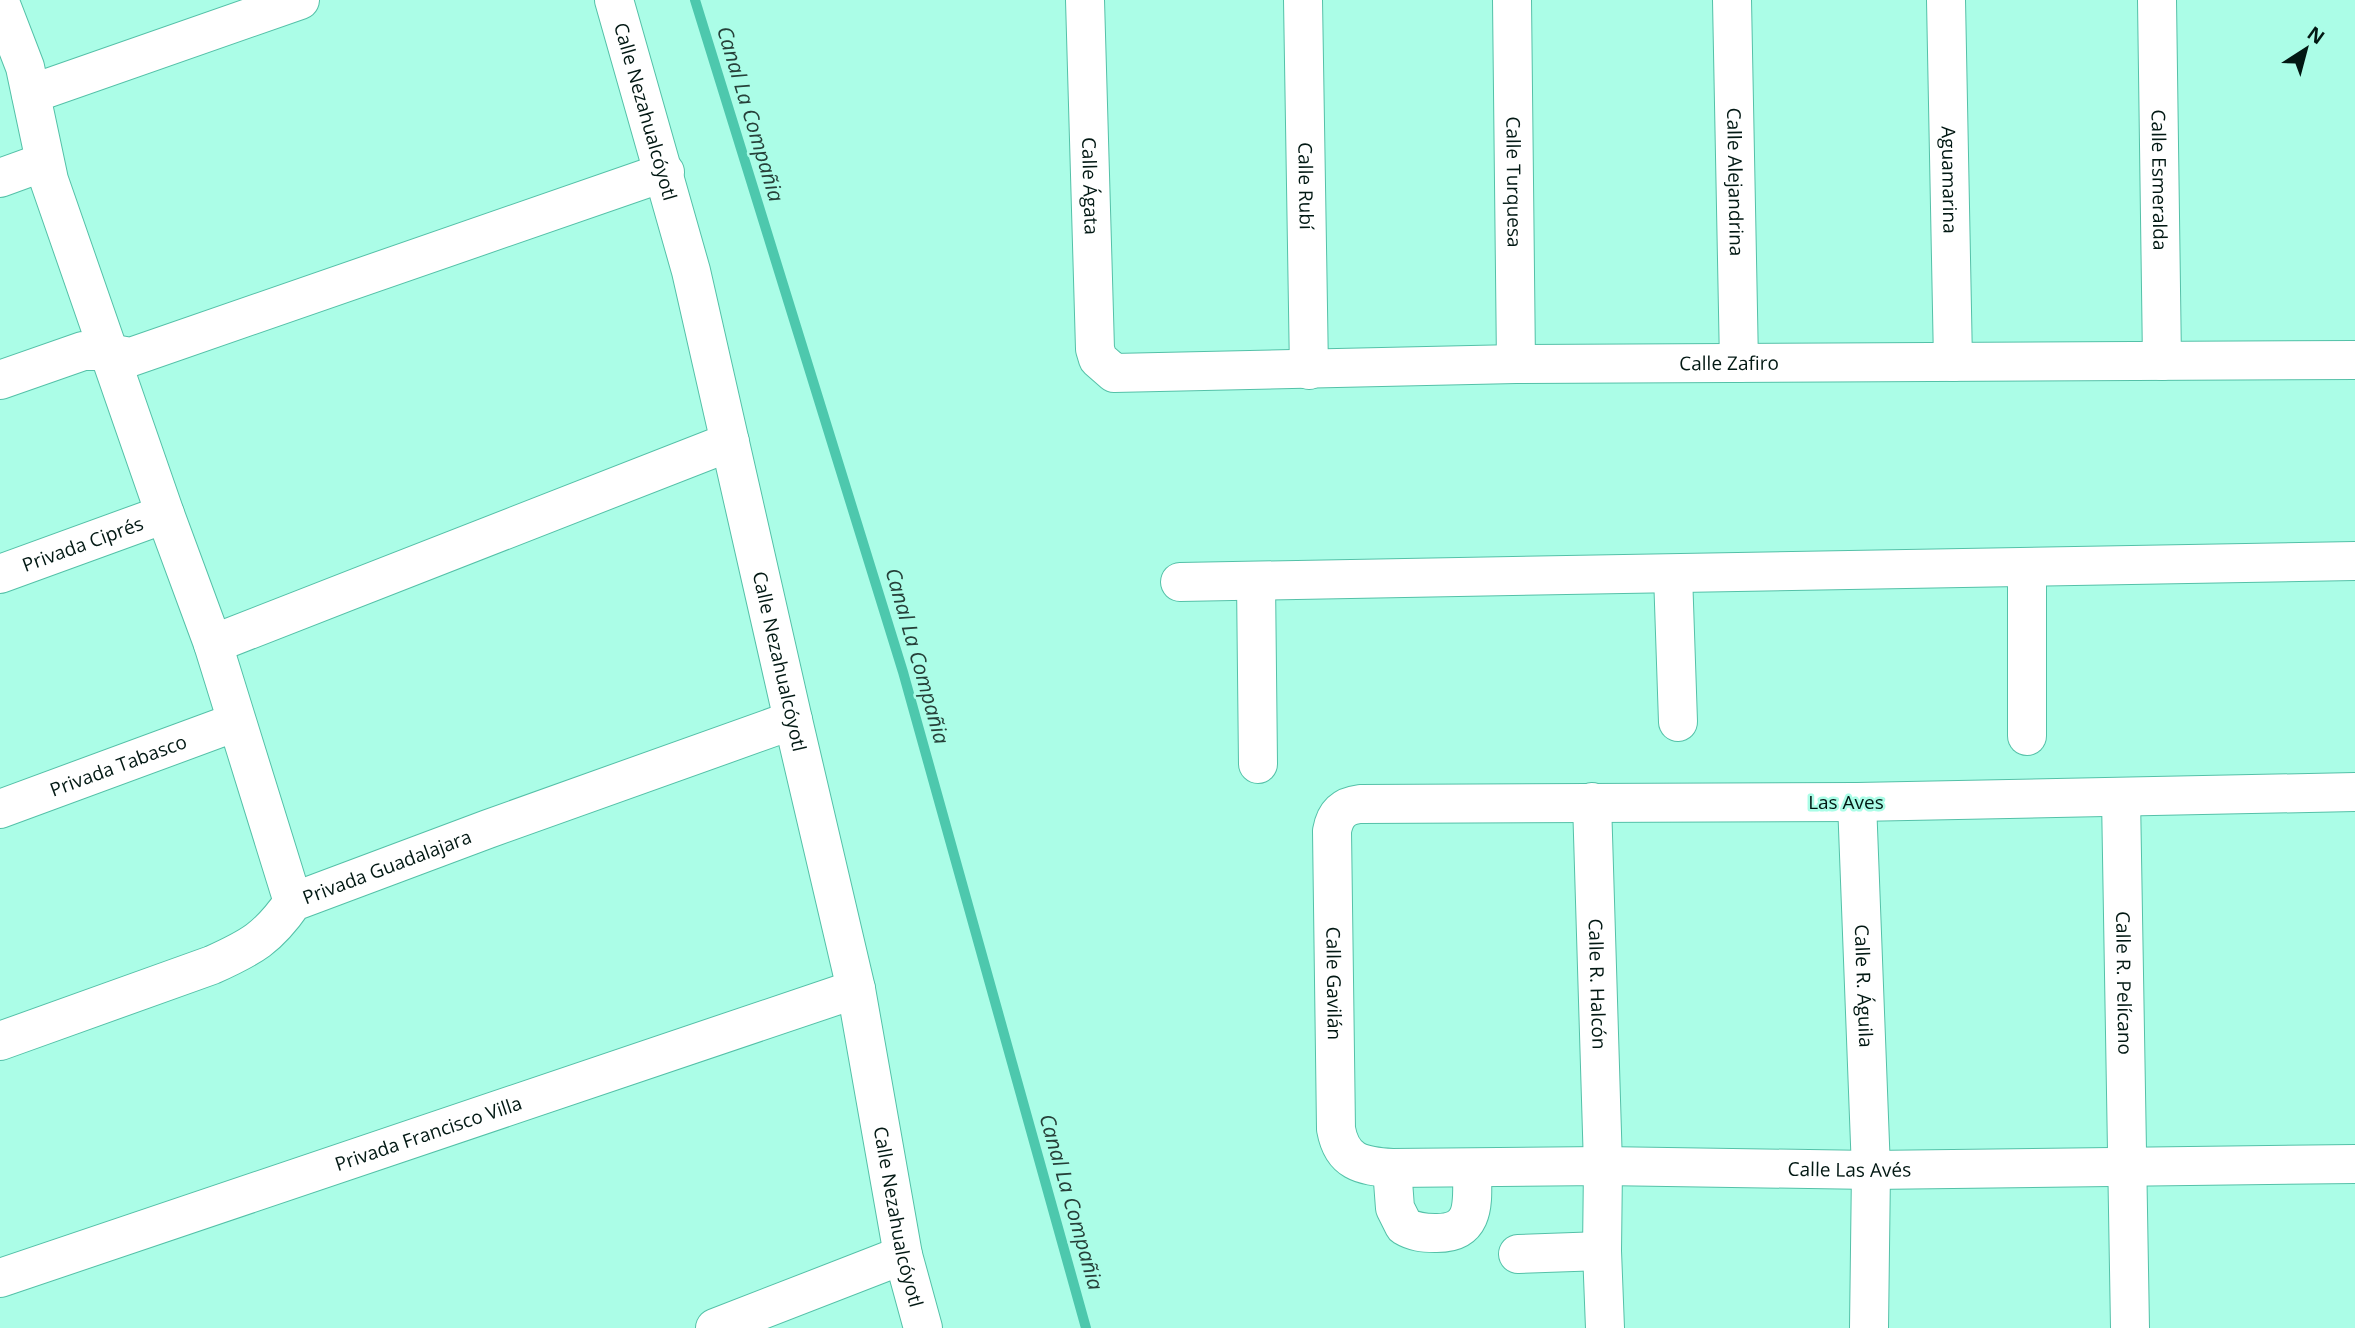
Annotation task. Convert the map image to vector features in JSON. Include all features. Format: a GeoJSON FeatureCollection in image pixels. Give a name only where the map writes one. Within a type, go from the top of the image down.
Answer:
{"type":"FeatureCollection","features":[{"type":"Feature","properties":{"kind":"street"},"geometry":{"type":"LineString","coordinates":[[31,94],[300,0]]}},
{"type":"Feature","properties":{"kind":"street","name":"Calle Nezahualcóyotl"},"geometry":{"type":"LineString","coordinates":[[614,0],[691,271],[856,989],[903,1255],[923,1328]]}},
{"type":"Feature","properties":{"kind":"street","name":"Calle Ágata"},"geometry":{"type":"LineString","coordinates":[[1085,0],[1095,349],[1105,368]]}},
{"type":"Feature","properties":{"kind":"street","name":"Calle Rubí"},"geometry":{"type":"LineString","coordinates":[[1303,0],[1309,370]]}},
{"type":"Feature","properties":{"kind":"street","name":"Calle Turquesa"},"geometry":{"type":"LineString","coordinates":[[1512,0],[1516,364]]}},
{"type":"Feature","properties":{"kind":"street","name":"Calle Alejandrina"},"geometry":{"type":"LineString","coordinates":[[1732,0],[1739,363]]}},
{"type":"Feature","properties":{"kind":"street","name":"Aguamarina"},"geometry":{"type":"LineString","coordinates":[[1946,0],[1953,362]]}},
{"type":"Feature","properties":{"kind":"street","name":"Calle Esmeralda"},"geometry":{"type":"LineString","coordinates":[[2157,0],[2162,361]]}},
{"type":"Feature","properties":{"kind":"street"},"geometry":{"type":"LineString","coordinates":[[0,2],[24,66],[44,162],[164,514],[213,644],[293,902]]}},
{"type":"Feature","properties":{"kind":"street"},"geometry":{"type":"LineString","coordinates":[[0,178],[44,162]]}},
{"type":"Feature","properties":{"kind":"street"},"geometry":{"type":"LineString","coordinates":[[0,380],[83,351],[131,357],[665,172]]}},
{"type":"Feature","properties":{"kind":"street","name":"Calle Zafiro"},"geometry":{"type":"LineString","coordinates":[[1105,368],[1124,374],[1516,364],[2355,360]]}},
{"type":"Feature","properties":{"kind":"street"},"geometry":{"type":"LineString","coordinates":[[213,644],[730,442]]}},
{"type":"Feature","properties":{"kind":"street","name":"Privada Ciprés"},"geometry":{"type":"LineString","coordinates":[[0,574],[164,514]]}},
{"type":"Feature","properties":{"kind":"street"},"geometry":{"type":"LineString","coordinates":[[1180,582],[2355,561]]}},
{"type":"Feature","properties":{"kind":"street"},"geometry":{"type":"LineString","coordinates":[[2027,567],[2027,736]]}},
{"type":"Feature","properties":{"kind":"street"},"geometry":{"type":"LineString","coordinates":[[1673,574],[1678,722]]}},
{"type":"Feature","properties":{"kind":"street"},"geometry":{"type":"LineString","coordinates":[[1256,581],[1258,764]]}},
{"type":"Feature","properties":{"kind":"street","name":"Privada Guadalajara"},"geometry":{"type":"LineString","coordinates":[[0,1041],[237,954],[277,926],[293,902],[793,720]]}},
{"type":"Feature","properties":{"kind":"street","name":"Privada Tabasco"},"geometry":{"type":"LineString","coordinates":[[0,809],[236,723]]}},
{"type":"Feature","properties":{"kind":"street","name":"Las Aves"},"geometry":{"type":"LineString","coordinates":[[1340,811],[1349,805],[1360,804],[1857,802],[2355,792]]}},
{"type":"Feature","properties":{"kind":"street","name":"Calle R. Pelícano"},"geometry":{"type":"LineString","coordinates":[[2121,797],[2130,1328]]}},
{"type":"Feature","properties":{"kind":"street","name":"Calle R. Halcón"},"geometry":{"type":"LineString","coordinates":[[1592,802],[1605,1328]]}},
{"type":"Feature","properties":{"kind":"street","name":"Calle R. Águila"},"geometry":{"type":"LineString","coordinates":[[1857,802],[1871,1170],[1869,1328]]}},
{"type":"Feature","properties":{"kind":"street","name":"Calle Gavilán"},"geometry":{"type":"LineString","coordinates":[[1340,811],[1332,831],[1336,1129],[1339,1142],[1347,1155]]}},
{"type":"Feature","properties":{"kind":"street","name":"Privada Francisco Villa"},"geometry":{"type":"LineString","coordinates":[[0,1278],[856,989]]}},
{"type":"Feature","properties":{"kind":"street","name":"Calle Las Avés"},"geometry":{"type":"LineString","coordinates":[[1347,1155],[1358,1163],[1392,1168],[1472,1169],[1603,1166],[1871,1170],[2355,1164]]}},
{"type":"Feature","properties":{"kind":"street"},"geometry":{"type":"LineString","coordinates":[[1392,1168],[1395,1209],[1404,1226],[1422,1233],[1455,1231],[1463,1225],[1470,1216],[1472,1169]]}},
{"type":"Feature","properties":{"kind":"street"},"geometry":{"type":"LineString","coordinates":[[1518,1254],[1602,1251]]}},
{"type":"Feature","properties":{"kind":"street"},"geometry":{"type":"LineString","coordinates":[[715,1328],[903,1255]]}},
{"type":"Feature","properties":{"kind":"waterway","name":"Canal La Compañia"},"geometry":{"type":"LineString","coordinates":[[695,0],[903,672],[1086,1328]]}}]}
